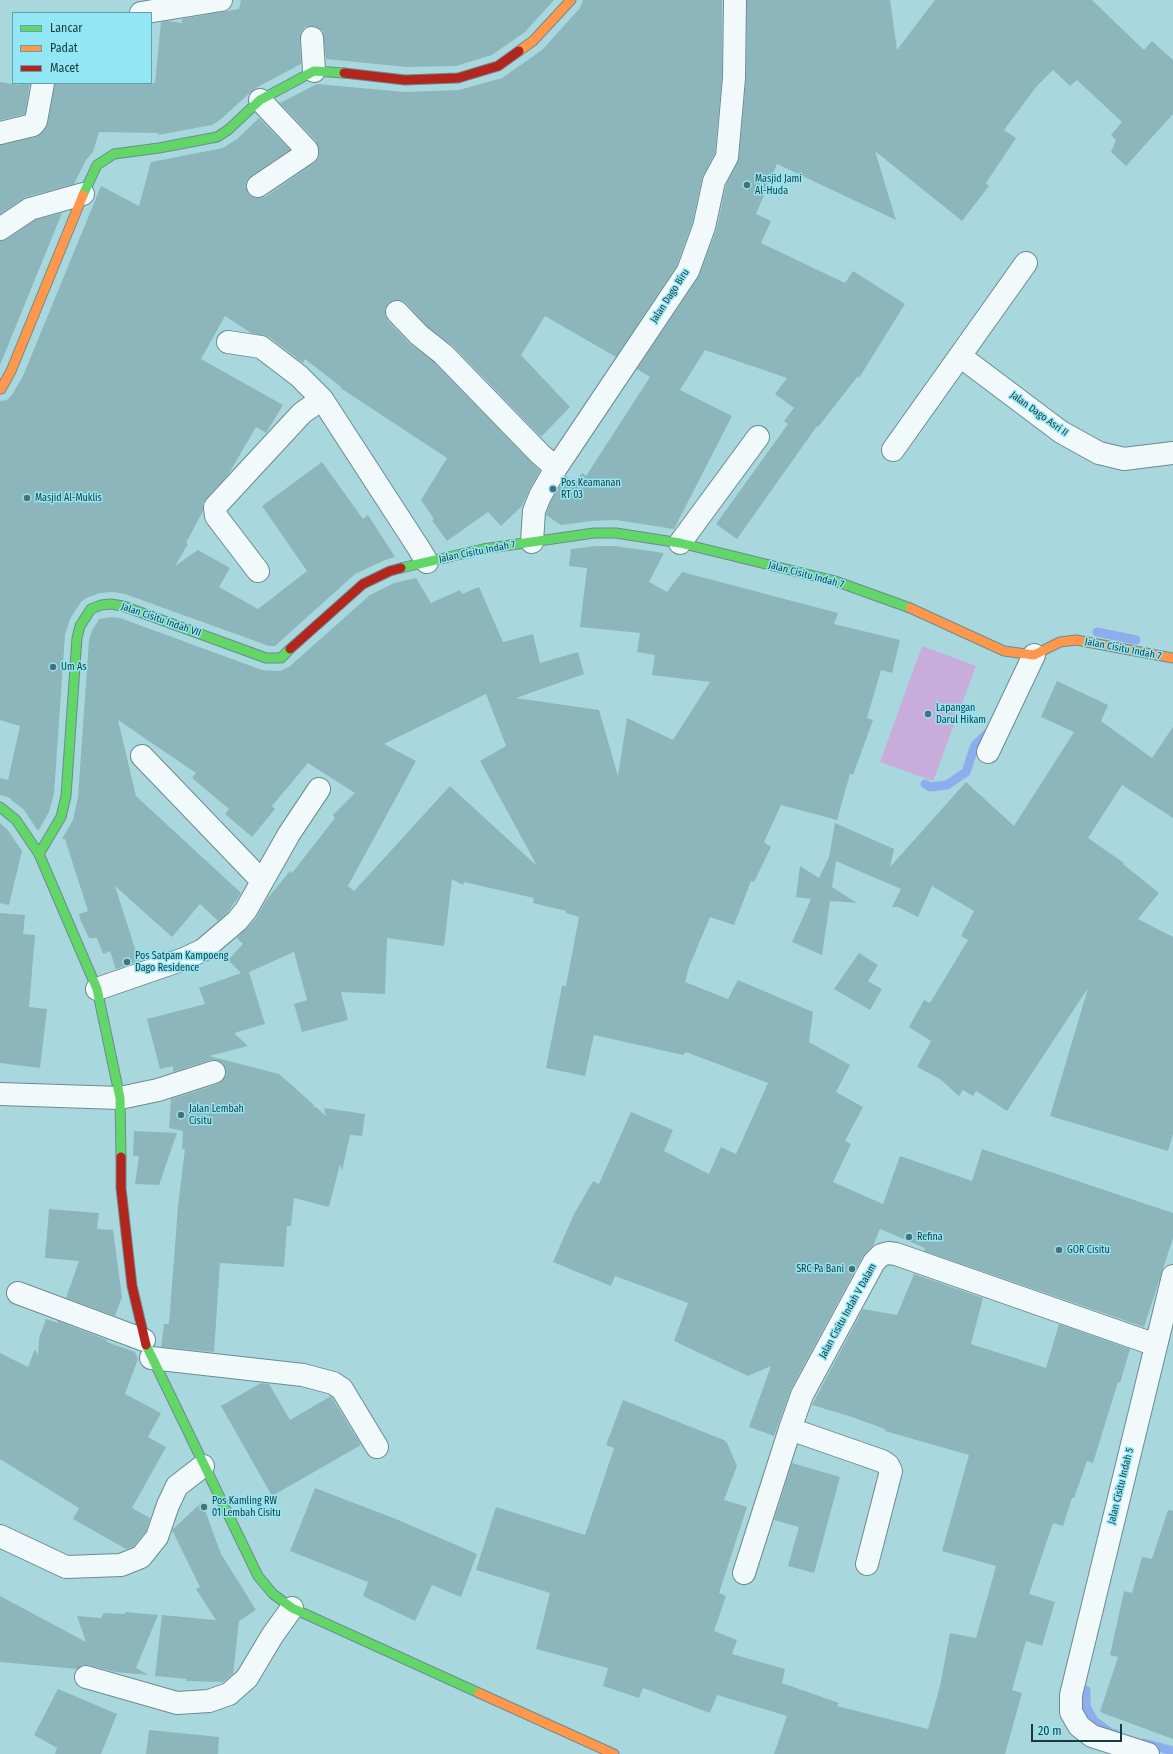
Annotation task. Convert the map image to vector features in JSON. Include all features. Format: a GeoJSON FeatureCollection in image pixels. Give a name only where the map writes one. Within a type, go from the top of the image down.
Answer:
{"type":"FeatureCollection","features":[{"type":"Feature","properties":{"kind":"street"},"geometry":{"type":"LineString","coordinates":[[147,12],[221,0]]}},
{"type":"Feature","properties":{"kind":"street"},"geometry":{"type":"LineString","coordinates":[[1,389],[11,371],[83,194],[97,165],[114,154],[159,148],[217,137],[228,130],[260,100],[314,72],[338,72],[405,80],[458,78],[498,66],[533,41],[571,0]]}},
{"type":"Feature","properties":{"kind":"street","name":"Jalan Dago Biru"},"geometry":{"type":"LineString","coordinates":[[532,542],[534,511],[540,496],[556,468],[688,271],[704,227],[714,181],[727,157],[734,78],[735,0]]}},
{"type":"Feature","properties":{"kind":"street"},"geometry":{"type":"LineString","coordinates":[[312,38],[314,72]]}},
{"type":"Feature","properties":{"kind":"street"},"geometry":{"type":"LineString","coordinates":[[0,133],[33,125],[36,122],[43,84]]}},
{"type":"Feature","properties":{"kind":"street"},"geometry":{"type":"LineString","coordinates":[[258,186],[307,153],[307,150],[260,100]]}},
{"type":"Feature","properties":{"kind":"street"},"geometry":{"type":"LineString","coordinates":[[0,229],[30,209],[83,194]]}},
{"type":"Feature","properties":{"kind":"street"},"geometry":{"type":"LineString","coordinates":[[892,450],[1026,263]]}},
{"type":"Feature","properties":{"kind":"street"},"geometry":{"type":"LineString","coordinates":[[397,312],[419,335],[443,354],[540,454],[556,468]]}},
{"type":"Feature","properties":{"kind":"street"},"geometry":{"type":"LineString","coordinates":[[228,342],[261,347],[299,376],[322,399],[427,562]]}},
{"type":"Feature","properties":{"kind":"street","name":"Jalan Dago Asri II"},"geometry":{"type":"LineString","coordinates":[[960,356],[1061,432],[1099,453],[1124,459],[1173,453]]}},
{"type":"Feature","properties":{"kind":"street"},"geometry":{"type":"LineString","coordinates":[[258,571],[216,516],[215,506],[302,413],[322,399]]}},
{"type":"Feature","properties":{"kind":"street"},"geometry":{"type":"LineString","coordinates":[[680,543],[758,437]]}},
{"type":"Feature","properties":{"kind":"street","name":"Jalan Cisitu Indah 7"},"geometry":{"type":"LineString","coordinates":[[427,562],[483,549],[594,533],[616,533],[680,543],[835,581],[915,610],[1004,651],[1034,655],[1060,642],[1076,640],[1173,658]]}},
{"type":"Feature","properties":{"kind":"street","name":"Jalan Cisitu Indah VII"},"geometry":{"type":"LineString","coordinates":[[39,854],[61,817],[66,796],[77,638],[80,626],[91,609],[101,605],[111,604],[123,606],[266,658],[277,659],[281,658],[363,584],[390,571],[427,562]]}},
{"type":"Feature","properties":{"kind":"street"},"geometry":{"type":"LineString","coordinates":[[988,752],[1034,655]]}},
{"type":"Feature","properties":{"kind":"street"},"geometry":{"type":"LineString","coordinates":[[142,756],[262,881]]}},
{"type":"Feature","properties":{"kind":"street"},"geometry":{"type":"LineString","coordinates":[[97,989],[184,959],[203,950],[237,921],[246,910],[289,834],[319,789]]}},
{"type":"Feature","properties":{"kind":"street"},"geometry":{"type":"LineString","coordinates":[[0,807],[16,820],[39,854],[97,989],[120,1098],[121,1188],[132,1286],[148,1349],[203,1466],[258,1576],[273,1594],[292,1608],[614,1754]]}},
{"type":"Feature","properties":{"kind":"street"},"geometry":{"type":"LineString","coordinates":[[0,1094],[120,1098],[158,1090],[214,1072]]}},
{"type":"Feature","properties":{"kind":"street","name":"Jalan Cisitu Indah V Dalam"},"geometry":{"type":"LineString","coordinates":[[744,1573],[802,1395],[874,1262],[881,1255],[888,1253],[896,1254],[1156,1345]]}},
{"type":"Feature","properties":{"kind":"street","name":"Jalan Cisitu Indah 5"},"geometry":{"type":"LineString","coordinates":[[1148,1754],[1092,1736],[1079,1726],[1070,1712],[1070,1695],[1173,1276]]}},
{"type":"Feature","properties":{"kind":"street"},"geometry":{"type":"LineString","coordinates":[[18,1293],[148,1349],[303,1375],[333,1383],[342,1389],[376,1447]]}},
{"type":"Feature","properties":{"kind":"street"},"geometry":{"type":"LineString","coordinates":[[790,1428],[882,1461],[888,1465],[891,1471],[867,1564]]}},
{"type":"Feature","properties":{"kind":"street"},"geometry":{"type":"LineString","coordinates":[[0,1536],[66,1567],[121,1565],[141,1558],[156,1537],[177,1486],[203,1466]]}},
{"type":"Feature","properties":{"kind":"street"},"geometry":{"type":"LineString","coordinates":[[86,1677],[177,1703],[209,1701],[229,1694],[247,1678],[272,1636],[292,1608]]}},
{"type":"Feature","properties":{"kind":"shaded area","name":"Lapangan Darul Hikam"},"geometry":{"type":"Polygon","coordinates":[[[922,646],[976,666],[933,781],[880,762],[922,646]]]}},
{"type":"Feature","properties":{"kind":"building"},"geometry":{"type":"Polygon","coordinates":[[[241,0],[554,0],[525,32],[492,55],[456,66],[406,67],[326,59],[323,31],[317,27],[305,27],[301,32],[300,38],[301,64],[254,89],[220,120],[212,125],[158,135],[159,133],[99,132],[93,152],[86,160],[74,184],[26,197],[0,214],[0,145],[36,137],[43,132],[48,123],[55,84],[155,83],[161,22],[168,21],[182,23],[182,19],[239,9],[241,0]]]}},
{"type":"Feature","properties":{"kind":"building"},"geometry":{"type":"Polygon","coordinates":[[[583,0],[722,0],[722,77],[715,153],[702,178],[692,224],[677,265],[616,357],[545,316],[521,355],[570,407],[541,437],[452,345],[427,326],[406,303],[400,300],[394,300],[388,303],[385,309],[385,315],[388,321],[410,344],[435,363],[540,471],[522,506],[501,526],[488,512],[447,541],[432,520],[434,519],[421,500],[447,458],[342,389],[305,359],[303,363],[269,337],[251,333],[225,316],[201,359],[283,405],[266,433],[256,427],[228,475],[203,503],[203,511],[186,543],[188,544],[175,566],[198,550],[230,568],[219,587],[258,609],[307,571],[262,506],[322,462],[363,519],[368,515],[395,557],[355,574],[275,646],[269,646],[125,594],[113,592],[100,593],[86,598],[81,602],[70,619],[65,635],[54,794],[49,812],[38,831],[24,810],[8,797],[0,795],[0,778],[8,780],[20,726],[0,720],[0,401],[7,400],[12,395],[23,376],[101,186],[139,206],[151,162],[223,148],[237,139],[259,118],[290,150],[247,180],[246,186],[248,193],[253,197],[265,197],[314,163],[318,159],[319,153],[316,141],[280,103],[317,84],[405,92],[459,90],[502,78],[542,50],[580,8],[583,0]]]}},
{"type":"Feature","properties":{"kind":"building"},"geometry":{"type":"Polygon","coordinates":[[[747,0],[890,0],[897,50],[935,0],[1092,0],[1144,50],[1152,41],[1173,60],[1173,114],[1126,166],[1111,152],[1116,140],[1111,135],[1122,122],[1077,80],[1070,86],[1053,70],[1036,87],[1004,130],[1016,138],[986,183],[989,186],[962,221],[875,151],[896,220],[777,164],[756,214],[771,221],[761,243],[845,283],[853,271],[905,304],[859,378],[858,376],[818,427],[817,426],[737,539],[716,524],[788,424],[784,421],[794,408],[775,394],[787,378],[705,350],[680,390],[732,416],[674,529],[616,520],[561,525],[546,515],[551,501],[566,476],[575,483],[582,473],[586,476],[650,377],[637,369],[698,278],[716,231],[726,185],[739,158],[746,79],[747,0]]]}},
{"type":"Feature","properties":{"kind":"building"},"geometry":{"type":"Polygon","coordinates":[[[0,82],[19,85],[30,84],[25,114],[0,120],[0,82]]]}},
{"type":"Feature","properties":{"kind":"building"},"geometry":{"type":"Polygon","coordinates":[[[62,213],[0,365],[0,241],[7,239],[35,220],[62,213]]]}},
{"type":"Feature","properties":{"kind":"building"},"geometry":{"type":"Polygon","coordinates":[[[595,546],[615,546],[664,553],[649,582],[667,592],[682,572],[838,613],[834,624],[900,640],[892,673],[881,670],[867,718],[873,720],[853,775],[850,774],[837,820],[781,805],[764,842],[771,847],[754,882],[751,881],[734,925],[710,917],[689,967],[685,982],[728,999],[738,980],[813,1012],[809,1042],[850,1065],[836,1092],[863,1107],[845,1141],[851,1144],[833,1182],[883,1204],[900,1156],[972,1181],[982,1149],[1173,1213],[1173,1238],[1144,1327],[924,1251],[925,1248],[880,1229],[873,1246],[863,1256],[791,1389],[774,1436],[749,1427],[771,1366],[748,1376],[674,1341],[688,1303],[615,1276],[611,1286],[553,1262],[574,1214],[593,1181],[599,1184],[631,1112],[673,1130],[664,1151],[709,1174],[721,1147],[736,1154],[768,1083],[686,1052],[683,1055],[594,1035],[585,1076],[546,1068],[562,986],[566,986],[579,917],[566,913],[566,911],[533,903],[534,898],[464,882],[463,885],[452,879],[444,946],[387,938],[385,994],[341,992],[348,1020],[302,1032],[294,1004],[307,1000],[294,952],[249,972],[265,1024],[234,1033],[248,1046],[209,1056],[279,1074],[314,1105],[313,1107],[316,1107],[326,1116],[324,1108],[365,1114],[362,1136],[350,1135],[342,1171],[340,1164],[329,1207],[294,1198],[291,1226],[287,1226],[284,1267],[220,1263],[214,1352],[161,1347],[164,1324],[169,1324],[178,1206],[185,1149],[182,1149],[183,1131],[169,1128],[171,1099],[218,1084],[223,1080],[226,1074],[226,1069],[223,1063],[216,1060],[210,1060],[173,1072],[173,1066],[160,1069],[147,1019],[205,1004],[199,988],[241,973],[228,960],[243,944],[237,938],[256,918],[267,899],[290,871],[292,873],[335,818],[333,815],[355,793],[308,763],[272,806],[275,809],[252,837],[225,814],[229,809],[192,778],[196,773],[118,720],[136,796],[241,893],[228,912],[218,921],[200,904],[172,937],[115,886],[139,961],[116,969],[110,951],[103,954],[97,938],[89,938],[80,919],[79,914],[88,911],[65,839],[62,839],[73,820],[78,797],[89,640],[92,631],[99,619],[111,617],[120,618],[262,670],[280,671],[289,667],[370,595],[394,583],[416,578],[431,603],[460,590],[462,594],[479,587],[503,642],[533,634],[540,663],[578,652],[584,674],[516,698],[599,710],[618,776],[627,718],[673,740],[710,682],[652,675],[655,655],[637,652],[640,633],[580,627],[587,568],[569,566],[571,549],[595,546]],[[486,694],[384,744],[416,761],[348,886],[354,891],[450,786],[537,866],[480,761],[506,746],[486,694]]]}},
{"type":"Feature","properties":{"kind":"building"},"geometry":{"type":"Polygon","coordinates":[[[1057,681],[1108,705],[1101,721],[1152,758],[1173,727],[1173,818],[1122,785],[1088,838],[1124,863],[1123,864],[1159,893],[1138,919],[1173,937],[1173,1134],[1168,1151],[1050,1116],[1088,988],[1007,1111],[976,1091],[973,1096],[963,1090],[959,1096],[940,1079],[917,1067],[931,1041],[909,1027],[924,1000],[930,1003],[968,940],[961,936],[974,911],[932,886],[918,917],[898,907],[892,907],[901,889],[836,861],[832,887],[857,903],[830,901],[822,955],[792,942],[811,899],[796,897],[800,866],[819,878],[829,857],[835,823],[894,849],[890,867],[966,782],[1014,826],[1074,732],[1041,717],[1057,681]]]}},
{"type":"Feature","properties":{"kind":"building"},"geometry":{"type":"Polygon","coordinates":[[[0,823],[7,829],[22,851],[9,905],[0,903],[0,823]]]}},
{"type":"Feature","properties":{"kind":"building"},"geometry":{"type":"Polygon","coordinates":[[[0,913],[25,915],[23,934],[35,935],[29,1007],[47,1009],[40,1068],[0,1063],[0,913]]]}},
{"type":"Feature","properties":{"kind":"building"},"geometry":{"type":"Polygon","coordinates":[[[859,953],[878,965],[868,981],[882,989],[870,1010],[834,989],[859,953]]]}},
{"type":"Feature","properties":{"kind":"building"},"geometry":{"type":"Polygon","coordinates":[[[134,1131],[177,1133],[159,1185],[135,1184],[139,1156],[133,1156],[134,1131]]]}},
{"type":"Feature","properties":{"kind":"building"},"geometry":{"type":"Polygon","coordinates":[[[49,1209],[99,1213],[97,1229],[113,1230],[122,1297],[115,1316],[66,1298],[79,1261],[45,1258],[49,1209]]]}},
{"type":"Feature","properties":{"kind":"building"},"geometry":{"type":"Polygon","coordinates":[[[914,1274],[983,1298],[971,1344],[1046,1368],[1059,1324],[1130,1349],[1120,1383],[1118,1382],[1093,1463],[1087,1461],[1074,1498],[1072,1498],[1063,1526],[1053,1523],[1029,1594],[1055,1602],[1042,1646],[1026,1641],[1012,1690],[1022,1693],[1005,1754],[774,1754],[787,1716],[717,1695],[710,1713],[643,1688],[639,1698],[603,1686],[608,1668],[536,1649],[550,1593],[476,1570],[496,1507],[585,1535],[614,1448],[606,1445],[623,1400],[724,1440],[727,1443],[737,1466],[724,1500],[747,1507],[719,1593],[726,1596],[714,1631],[737,1640],[732,1654],[785,1669],[782,1683],[839,1703],[837,1706],[928,1729],[940,1686],[950,1633],[976,1638],[996,1566],[942,1551],[969,1455],[885,1431],[885,1429],[849,1416],[812,1405],[863,1309],[897,1315],[914,1274]]]}},
{"type":"Feature","properties":{"kind":"building"},"geometry":{"type":"Polygon","coordinates":[[[46,1319],[58,1323],[58,1321],[135,1352],[138,1359],[125,1394],[161,1413],[148,1437],[166,1447],[132,1508],[150,1518],[146,1531],[133,1547],[126,1549],[73,1519],[79,1508],[0,1459],[0,1353],[28,1367],[35,1349],[38,1356],[39,1338],[46,1319]]]}},
{"type":"Feature","properties":{"kind":"building"},"geometry":{"type":"Polygon","coordinates":[[[261,1383],[269,1384],[290,1420],[331,1396],[361,1445],[272,1496],[221,1406],[261,1383]]]}},
{"type":"Feature","properties":{"kind":"building"},"geometry":{"type":"Polygon","coordinates":[[[792,1463],[840,1477],[814,1573],[788,1566],[799,1527],[774,1520],[792,1463]]]}},
{"type":"Feature","properties":{"kind":"building"},"geometry":{"type":"Polygon","coordinates":[[[315,1488],[396,1519],[477,1554],[461,1597],[432,1585],[415,1621],[363,1596],[368,1582],[290,1551],[315,1488]]]}},
{"type":"Feature","properties":{"kind":"building"},"geometry":{"type":"Polygon","coordinates":[[[202,1502],[221,1554],[256,1610],[239,1621],[233,1674],[223,1682],[186,1681],[187,1679],[155,1676],[162,1615],[216,1620],[196,1589],[200,1587],[172,1530],[202,1502]]]}},
{"type":"Feature","properties":{"kind":"building"},"geometry":{"type":"Polygon","coordinates":[[[1168,1510],[1173,1511],[1173,1739],[1100,1712],[1118,1657],[1110,1655],[1124,1591],[1132,1593],[1142,1557],[1152,1559],[1168,1510]]]}},
{"type":"Feature","properties":{"kind":"building"},"geometry":{"type":"Polygon","coordinates":[[[0,1596],[86,1642],[77,1616],[101,1618],[104,1613],[125,1614],[125,1612],[158,1615],[136,1668],[149,1675],[115,1672],[89,1665],[83,1665],[77,1669],[0,1662],[0,1596]]]}},
{"type":"Feature","properties":{"kind":"building"},"geometry":{"type":"Polygon","coordinates":[[[58,1689],[117,1714],[101,1754],[55,1754],[57,1748],[34,1735],[58,1689]]]}},
{"type":"Feature","properties":{"kind":"building"},"geometry":{"type":"Polygon","coordinates":[[[149,1730],[219,1737],[218,1754],[146,1754],[149,1730]]]}},
{"type":"Feature","properties":{"kind":"waterway"},"geometry":{"type":"LineString","coordinates":[[1097,632],[1136,640]]}},
{"type":"Feature","properties":{"kind":"waterway"},"geometry":{"type":"LineString","coordinates":[[925,784],[930,787],[947,785],[966,772],[975,745],[991,730]]}},
{"type":"Feature","properties":{"kind":"waterway"},"geometry":{"type":"LineString","coordinates":[[1086,1690],[1086,1706],[1094,1721],[1111,1733],[1116,1734]]}},
{"type":"Feature","properties":{"kind":"waterway"},"geometry":{"type":"LineString","coordinates":[[1144,1743],[1173,1751]]}},
{"type":"Feature","properties":{"kind":"traffic: fast"},"geometry":{"type":"LineString","coordinates":[[83,195],[97,165],[114,154],[159,148],[217,137],[228,130],[260,100],[314,71],[344,73]]}},
{"type":"Feature","properties":{"kind":"traffic: fast"},"geometry":{"type":"LineString","coordinates":[[401,568],[483,549],[594,533],[616,533],[680,543],[835,581],[910,608]]}},
{"type":"Feature","properties":{"kind":"traffic: fast"},"geometry":{"type":"LineString","coordinates":[[39,854],[61,817],[66,796],[77,638],[80,626],[91,609],[101,605],[111,604],[123,606],[266,658],[281,658],[290,649]]}},
{"type":"Feature","properties":{"kind":"traffic: fast"},"geometry":{"type":"LineString","coordinates":[[0,807],[16,820],[39,854],[97,989],[120,1098],[121,1157]]}},
{"type":"Feature","properties":{"kind":"traffic: fast"},"geometry":{"type":"LineString","coordinates":[[146,1345],[258,1576],[273,1594],[292,1608],[479,1693]]}},
{"type":"Feature","properties":{"kind":"traffic: slow"},"geometry":{"type":"LineString","coordinates":[[519,51],[533,41],[571,0]]}},
{"type":"Feature","properties":{"kind":"traffic: slow"},"geometry":{"type":"LineString","coordinates":[[1,389],[11,371],[83,195]]}},
{"type":"Feature","properties":{"kind":"traffic: slow"},"geometry":{"type":"LineString","coordinates":[[910,608],[1004,651],[1034,655],[1060,642],[1076,640],[1173,658]]}},
{"type":"Feature","properties":{"kind":"traffic: slow"},"geometry":{"type":"LineString","coordinates":[[479,1693],[614,1754]]}},
{"type":"Feature","properties":{"kind":"traffic: jam"},"geometry":{"type":"LineString","coordinates":[[344,73],[405,80],[458,78],[498,66],[519,51]]}},
{"type":"Feature","properties":{"kind":"traffic: jam"},"geometry":{"type":"LineString","coordinates":[[290,649],[363,584],[390,571],[401,568]]}},
{"type":"Feature","properties":{"kind":"traffic: jam"},"geometry":{"type":"LineString","coordinates":[[121,1157],[121,1188],[132,1286],[146,1345]]}},
{"type":"Feature","properties":{"kind":"place","name":"Masjid Jami Al-Huda"},"geometry":{"type":"Point","coordinates":[747,185]}},
{"type":"Feature","properties":{"kind":"place","name":"Pos Keamanan RT 03"},"geometry":{"type":"Point","coordinates":[553,489]}},
{"type":"Feature","properties":{"kind":"place","name":"Masjid Al-Muklis"},"geometry":{"type":"Point","coordinates":[27,498]}},
{"type":"Feature","properties":{"kind":"place","name":"Um As"},"geometry":{"type":"Point","coordinates":[53,667]}},
{"type":"Feature","properties":{"kind":"place","name":"Lapangan Darul Hikam"},"geometry":{"type":"Point","coordinates":[928,714]}},
{"type":"Feature","properties":{"kind":"place","name":"Pos Satpam Kampoeng Dago Residence"},"geometry":{"type":"Point","coordinates":[127,962]}},
{"type":"Feature","properties":{"kind":"place","name":"Jalan Lembah Cisitu"},"geometry":{"type":"Point","coordinates":[181,1115]}},
{"type":"Feature","properties":{"kind":"place","name":"Refina"},"geometry":{"type":"Point","coordinates":[909,1237]}},
{"type":"Feature","properties":{"kind":"place","name":"GOR Cisitu"},"geometry":{"type":"Point","coordinates":[1059,1250]}},
{"type":"Feature","properties":{"kind":"place","name":"SRC Pa Bani"},"geometry":{"type":"Point","coordinates":[852,1269]}},
{"type":"Feature","properties":{"kind":"place","name":"Pos Kamling RW 01 Lembah Cisitu"},"geometry":{"type":"Point","coordinates":[204,1507]}}]}
